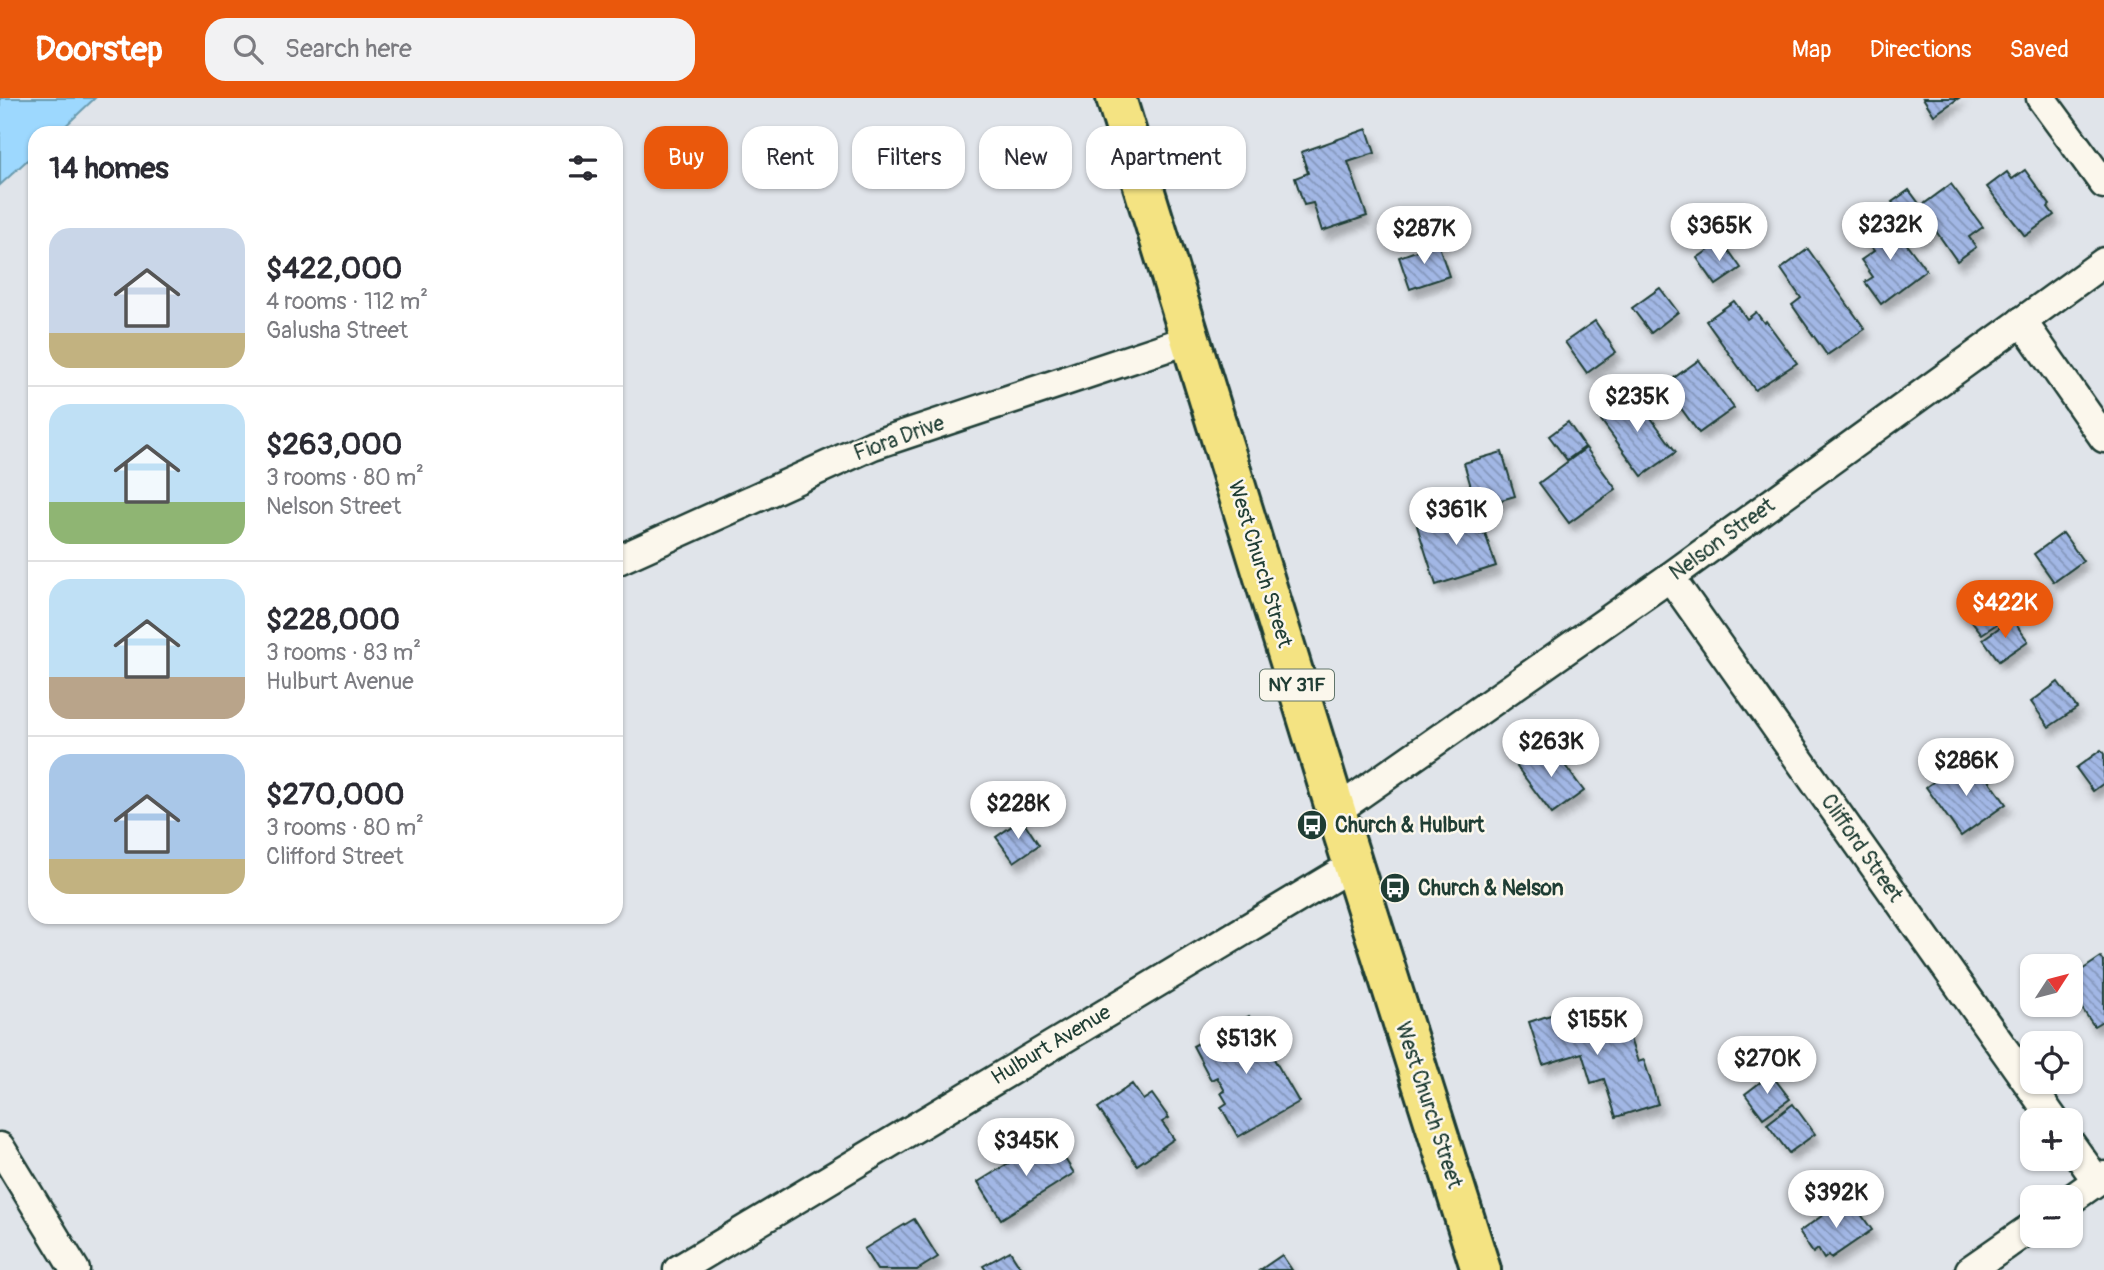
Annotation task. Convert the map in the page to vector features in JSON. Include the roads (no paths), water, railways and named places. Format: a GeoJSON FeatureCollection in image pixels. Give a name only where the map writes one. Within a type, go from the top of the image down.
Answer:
{"type":"FeatureCollection","features":[{"type":"Feature","properties":{"kind":"main road","name":"West Church Street"},"geometry":{"type":"LineString","coordinates":[[1116,98],[1336,811],[1482,1270]]}},
{"type":"Feature","properties":{"kind":"street"},"geometry":{"type":"LineString","coordinates":[[2041,98],[2104,184]]}},
{"type":"Feature","properties":{"kind":"street","name":"Nelson Street"},"geometry":{"type":"LineString","coordinates":[[1336,811],[1670,577],[2104,262]]}},
{"type":"Feature","properties":{"kind":"street"},"geometry":{"type":"LineString","coordinates":[[2022,321],[2104,438]]}},
{"type":"Feature","properties":{"kind":"street","name":"Fiora Drive"},"geometry":{"type":"LineString","coordinates":[[623,558],[873,444],[1191,339]]}},
{"type":"Feature","properties":{"kind":"street","name":"Clifford Street"},"geometry":{"type":"LineString","coordinates":[[1670,577],[2046,1108]]}},
{"type":"Feature","properties":{"kind":"street","name":"Hulburt Avenue"},"geometry":{"type":"LineString","coordinates":[[678,1270],[1353,865]]}},
{"type":"Feature","properties":{"kind":"street"},"geometry":{"type":"LineString","coordinates":[[0,1147],[75,1270]]}},
{"type":"Feature","properties":{"kind":"street"},"geometry":{"type":"LineString","coordinates":[[2083,1158],[2101,1178],[2083,1191]]}},
{"type":"Feature","properties":{"kind":"street"},"geometry":{"type":"LineString","coordinates":[[1970,1270],[2020,1235]]}},
{"type":"Feature","properties":{"kind":"water"},"geometry":{"type":"Polygon","coordinates":[[[0,98],[95,98],[65,126],[28,126],[28,159],[0,185],[0,98]]]}},
{"type":"Feature","properties":{"kind":"place","name":"Church & Hulburt"},"geometry":{"type":"Point","coordinates":[1312,825]}},
{"type":"Feature","properties":{"kind":"place","name":"Church & Nelson"},"geometry":{"type":"Point","coordinates":[1395,888]}}]}
